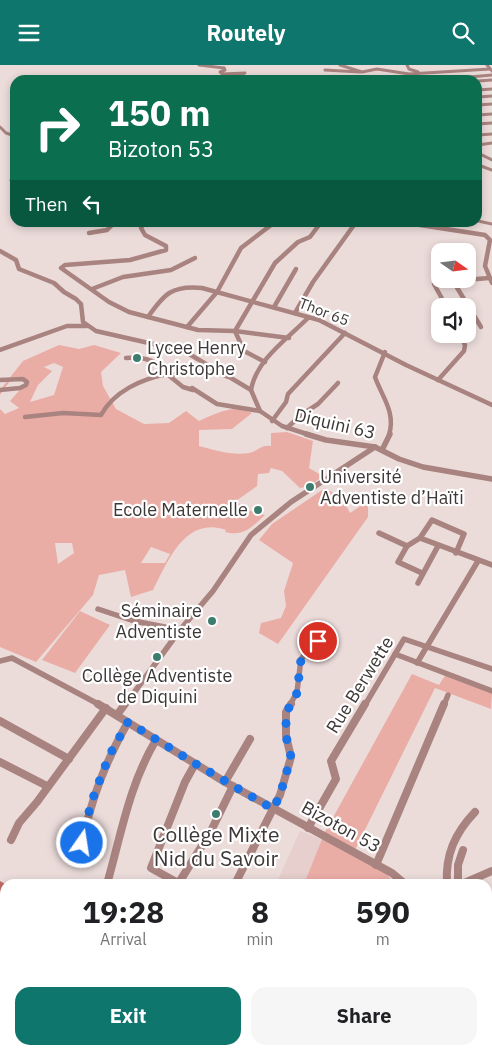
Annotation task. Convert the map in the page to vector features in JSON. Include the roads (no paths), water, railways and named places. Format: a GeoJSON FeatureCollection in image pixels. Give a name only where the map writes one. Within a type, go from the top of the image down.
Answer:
{"type":"FeatureCollection","features":[{"type":"Feature","properties":{"kind":"street"},"geometry":{"type":"LineString","coordinates":[[199,65],[222,67],[225,70],[220,72],[222,74],[245,73],[241,75]]}},
{"type":"Feature","properties":{"kind":"street"},"geometry":{"type":"LineString","coordinates":[[340,65],[362,71]]}},
{"type":"Feature","properties":{"kind":"street"},"geometry":{"type":"LineString","coordinates":[[407,65],[410,69],[418,72]]}},
{"type":"Feature","properties":{"kind":"street"},"geometry":{"type":"LineString","coordinates":[[325,70],[356,73],[377,69],[409,74],[418,72],[490,70]]}},
{"type":"Feature","properties":{"kind":"street"},"geometry":{"type":"LineString","coordinates":[[463,75],[490,70]]}},
{"type":"Feature","properties":{"kind":"street"},"geometry":{"type":"LineString","coordinates":[[484,124],[492,123]]}},
{"type":"Feature","properties":{"kind":"street"},"geometry":{"type":"LineString","coordinates":[[484,124],[492,133]]}},
{"type":"Feature","properties":{"kind":"street"},"geometry":{"type":"LineString","coordinates":[[0,127],[10,134]]}},
{"type":"Feature","properties":{"kind":"street"},"geometry":{"type":"LineString","coordinates":[[89,233],[107,230],[111,227]]}},
{"type":"Feature","properties":{"kind":"street"},"geometry":{"type":"LineString","coordinates":[[141,227],[145,235],[166,246],[166,250],[137,259],[65,265],[61,267],[119,308],[187,327],[289,338]]}},
{"type":"Feature","properties":{"kind":"street"},"geometry":{"type":"LineString","coordinates":[[187,327],[217,292],[241,248],[269,227]]}},
{"type":"Feature","properties":{"kind":"street"},"geometry":{"type":"LineString","coordinates":[[235,331],[275,263],[298,242],[310,237],[318,227]]}},
{"type":"Feature","properties":{"kind":"street"},"geometry":{"type":"LineString","coordinates":[[295,313],[313,282],[353,227]]}},
{"type":"Feature","properties":{"kind":"street"},"geometry":{"type":"LineString","coordinates":[[445,227],[485,235],[490,240],[490,254],[485,266],[492,283]]}},
{"type":"Feature","properties":{"kind":"street"},"geometry":{"type":"LineString","coordinates":[[0,251],[16,260],[19,269],[55,283],[64,292],[78,300],[81,305],[80,317],[86,326]]}},
{"type":"Feature","properties":{"kind":"street"},"geometry":{"type":"LineString","coordinates":[[92,289],[130,275],[168,272],[195,258]]}},
{"type":"Feature","properties":{"kind":"street"},"geometry":{"type":"LineString","coordinates":[[274,307],[296,269]]}},
{"type":"Feature","properties":{"kind":"street"},"geometry":{"type":"LineString","coordinates":[[462,298],[454,281],[490,278]]}},
{"type":"Feature","properties":{"kind":"street","name":"Thor 65"},"geometry":{"type":"LineString","coordinates":[[148,317],[170,291],[184,285],[253,301],[295,313],[346,333],[492,405]]}},
{"type":"Feature","properties":{"kind":"street"},"geometry":{"type":"LineString","coordinates":[[0,350],[67,327],[86,326],[96,331],[184,351],[206,364],[215,372],[231,378],[251,390],[253,377],[308,318]]}},
{"type":"Feature","properties":{"kind":"street"},"geometry":{"type":"LineString","coordinates":[[476,322],[480,327]]}},
{"type":"Feature","properties":{"kind":"street"},"geometry":{"type":"LineString","coordinates":[[235,331],[244,351],[265,362]]}},
{"type":"Feature","properties":{"kind":"street"},"geometry":{"type":"LineString","coordinates":[[272,421],[286,402],[288,394],[346,333]]}},
{"type":"Feature","properties":{"kind":"street"},"geometry":{"type":"LineString","coordinates":[[438,380],[464,351],[464,343]]}},
{"type":"Feature","properties":{"kind":"street"},"geometry":{"type":"LineString","coordinates":[[382,450],[391,435],[393,425],[384,394],[375,377],[385,353]]}},
{"type":"Feature","properties":{"kind":"street"},"geometry":{"type":"LineString","coordinates":[[126,358],[135,355],[152,360],[217,404],[260,411]]}},
{"type":"Feature","properties":{"kind":"street"},"geometry":{"type":"LineString","coordinates":[[25,417],[43,414],[84,413],[101,415],[104,405],[117,395],[159,375],[168,374],[183,387],[193,389]]}},
{"type":"Feature","properties":{"kind":"street"},"geometry":{"type":"LineString","coordinates":[[0,380],[23,379],[27,382],[26,385],[20,388],[0,390]]}},
{"type":"Feature","properties":{"kind":"street"},"geometry":{"type":"LineString","coordinates":[[287,428],[301,415],[318,404],[338,383]]}},
{"type":"Feature","properties":{"kind":"street","name":"Diquini 63"},"geometry":{"type":"LineString","coordinates":[[251,390],[260,411],[272,421],[287,428],[326,440],[375,447],[423,467],[492,479]]}},
{"type":"Feature","properties":{"kind":"street"},"geometry":{"type":"LineString","coordinates":[[117,715],[180,630],[213,591],[251,535],[291,502],[375,447]]}},
{"type":"Feature","properties":{"kind":"street"},"geometry":{"type":"LineString","coordinates":[[422,573],[398,562],[408,546],[420,538],[431,521],[433,520],[464,534],[456,553]]}},
{"type":"Feature","properties":{"kind":"street"},"geometry":{"type":"LineString","coordinates":[[379,533],[408,546]]}},
{"type":"Feature","properties":{"kind":"street"},"geometry":{"type":"LineString","coordinates":[[420,538],[492,565]]}},
{"type":"Feature","properties":{"kind":"street"},"geometry":{"type":"LineString","coordinates":[[418,583],[438,546]]}},
{"type":"Feature","properties":{"kind":"street"},"geometry":{"type":"LineString","coordinates":[[417,663],[478,561]]}},
{"type":"Feature","properties":{"kind":"street"},"geometry":{"type":"LineString","coordinates":[[98,609],[134,621],[180,630]]}},
{"type":"Feature","properties":{"kind":"street","name":"Rue Berwette"},"geometry":{"type":"LineString","coordinates":[[308,827],[336,779],[331,761],[405,639],[492,669]]}},
{"type":"Feature","properties":{"kind":"street"},"geometry":{"type":"LineString","coordinates":[[238,879],[280,795],[291,757],[286,736],[286,713],[297,693],[301,659],[318,641]]}},
{"type":"Feature","properties":{"kind":"street"},"geometry":{"type":"LineString","coordinates":[[395,654],[492,691]]}},
{"type":"Feature","properties":{"kind":"street","name":"Bizoton 53"},"geometry":{"type":"LineString","coordinates":[[0,661],[12,658],[106,708],[226,782],[392,873],[399,879]]}},
{"type":"Feature","properties":{"kind":"street"},"geometry":{"type":"LineString","coordinates":[[376,865],[448,695]]}},
{"type":"Feature","properties":{"kind":"street"},"geometry":{"type":"LineString","coordinates":[[11,840],[16,825],[35,804],[106,708]]}},
{"type":"Feature","properties":{"kind":"street"},"geometry":{"type":"LineString","coordinates":[[0,721],[69,759]]}},
{"type":"Feature","properties":{"kind":"street"},"geometry":{"type":"LineString","coordinates":[[82,843],[91,803],[109,756],[128,722]]}},
{"type":"Feature","properties":{"kind":"street"},"geometry":{"type":"LineString","coordinates":[[226,782],[250,739]]}},
{"type":"Feature","properties":{"kind":"street"},"geometry":{"type":"LineString","coordinates":[[108,879],[130,792],[144,757],[156,740]]}},
{"type":"Feature","properties":{"kind":"street"},"geometry":{"type":"LineString","coordinates":[[0,762],[47,786]]}},
{"type":"Feature","properties":{"kind":"street"},"geometry":{"type":"LineString","coordinates":[[170,879],[151,868],[185,782],[196,764]]}},
{"type":"Feature","properties":{"kind":"street"},"geometry":{"type":"LineString","coordinates":[[181,879],[210,833],[233,786]]}},
{"type":"Feature","properties":{"kind":"street"},"geometry":{"type":"LineString","coordinates":[[446,879],[448,852],[464,823],[475,812]]}},
{"type":"Feature","properties":{"kind":"street"},"geometry":{"type":"LineString","coordinates":[[459,879],[458,865],[464,850]]}},
{"type":"Feature","properties":{"kind":"street"},"geometry":{"type":"LineString","coordinates":[[472,879],[492,871]]}},
{"type":"Feature","properties":{"kind":"place","name":"Lycee Henry Christophe"},"geometry":{"type":"Point","coordinates":[137,358]}},
{"type":"Feature","properties":{"kind":"place","name":"Université Adventiste d’Haïti"},"geometry":{"type":"Point","coordinates":[310,487]}},
{"type":"Feature","properties":{"kind":"place","name":"Ecole Maternelle"},"geometry":{"type":"Point","coordinates":[258,510]}},
{"type":"Feature","properties":{"kind":"place","name":"Séminaire Adventiste"},"geometry":{"type":"Point","coordinates":[212,621]}},
{"type":"Feature","properties":{"kind":"place","name":"Collège Adventiste de Diquini"},"geometry":{"type":"Point","coordinates":[157,657]}},
{"type":"Feature","properties":{"kind":"place","name":"Collège Mixte Nid du Savoir"},"geometry":{"type":"Point","coordinates":[216,814]}}]}
